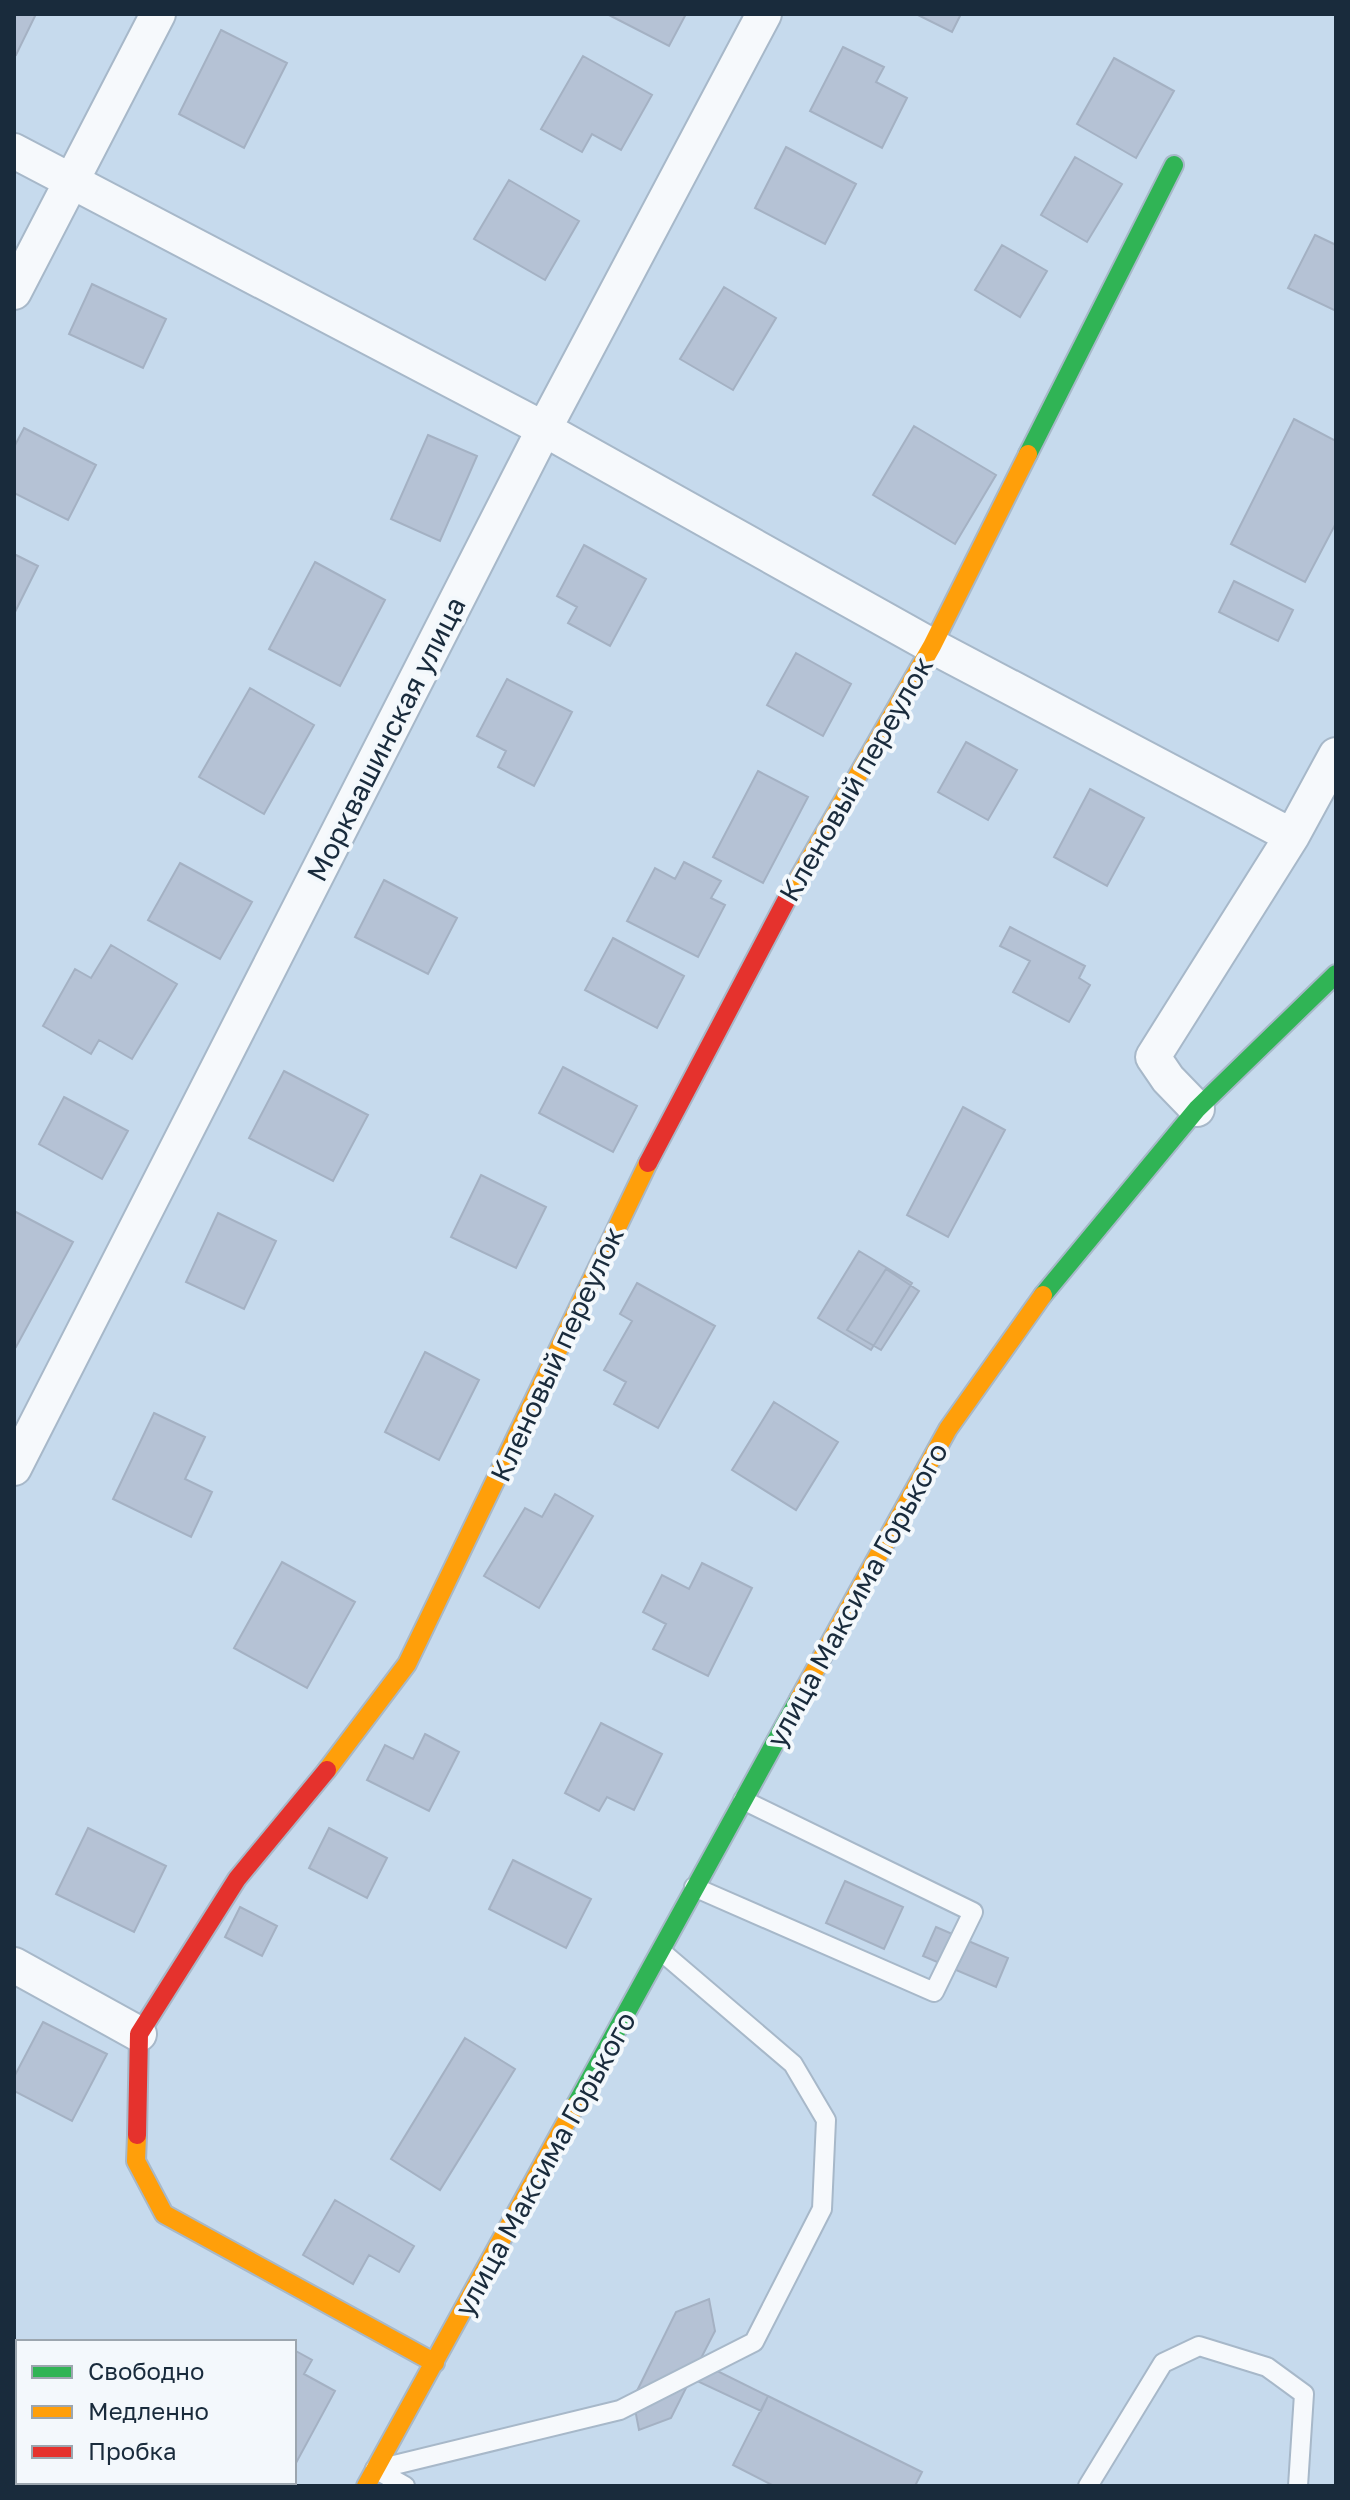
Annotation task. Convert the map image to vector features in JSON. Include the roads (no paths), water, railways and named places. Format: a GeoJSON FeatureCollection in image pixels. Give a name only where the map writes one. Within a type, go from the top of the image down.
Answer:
{"type":"FeatureCollection","features":[{"type":"Feature","properties":{"kind":"street"},"geometry":{"type":"LineString","coordinates":[[14,292],[158,14]]}},
{"type":"Feature","properties":{"kind":"street","name":"Морквашинская улица"},"geometry":{"type":"LineString","coordinates":[[14,1468],[544,429],[764,14]]}},
{"type":"Feature","properties":{"kind":"street"},"geometry":{"type":"LineString","coordinates":[[14,151],[544,429],[932,646],[1292,836]]}},
{"type":"Feature","properties":{"kind":"street","name":"Кленовый переулок"},"geometry":{"type":"LineString","coordinates":[[139,2034],[237,1879],[347,1745],[407,1664],[655,1148],[772,926],[932,646],[1174,165]]}},
{"type":"Feature","properties":{"kind":"street"},"geometry":{"type":"LineString","coordinates":[[1197,1109],[1168,1079],[1153,1057],[1292,836],[1336,755]]}},
{"type":"Feature","properties":{"kind":"street","name":"улица Максима Горького"},"geometry":{"type":"LineString","coordinates":[[371,2478],[948,1429],[1036,1303],[1197,1109],[1336,974]]}},
{"type":"Feature","properties":{"kind":"street"},"geometry":{"type":"LineString","coordinates":[[14,1965],[139,2034],[136,2161],[164,2214],[435,2363]]}},
{"type":"Feature","properties":{"kind":"lane"},"geometry":{"type":"LineString","coordinates":[[694,1887],[934,1992],[973,1912],[743,1800]]}},
{"type":"Feature","properties":{"kind":"lane"},"geometry":{"type":"LineString","coordinates":[[371,2478],[620,2410],[754,2342],[822,2209],[826,2120],[793,2064],[662,1952]]}},
{"type":"Feature","properties":{"kind":"lane"},"geometry":{"type":"LineString","coordinates":[[1088,2486],[1163,2363],[1199,2346],[1267,2367],[1304,2394],[1298,2486]]}},
{"type":"Feature","properties":{"kind":"lane"},"geometry":{"type":"LineString","coordinates":[[371,2478],[405,2486]]}}]}
